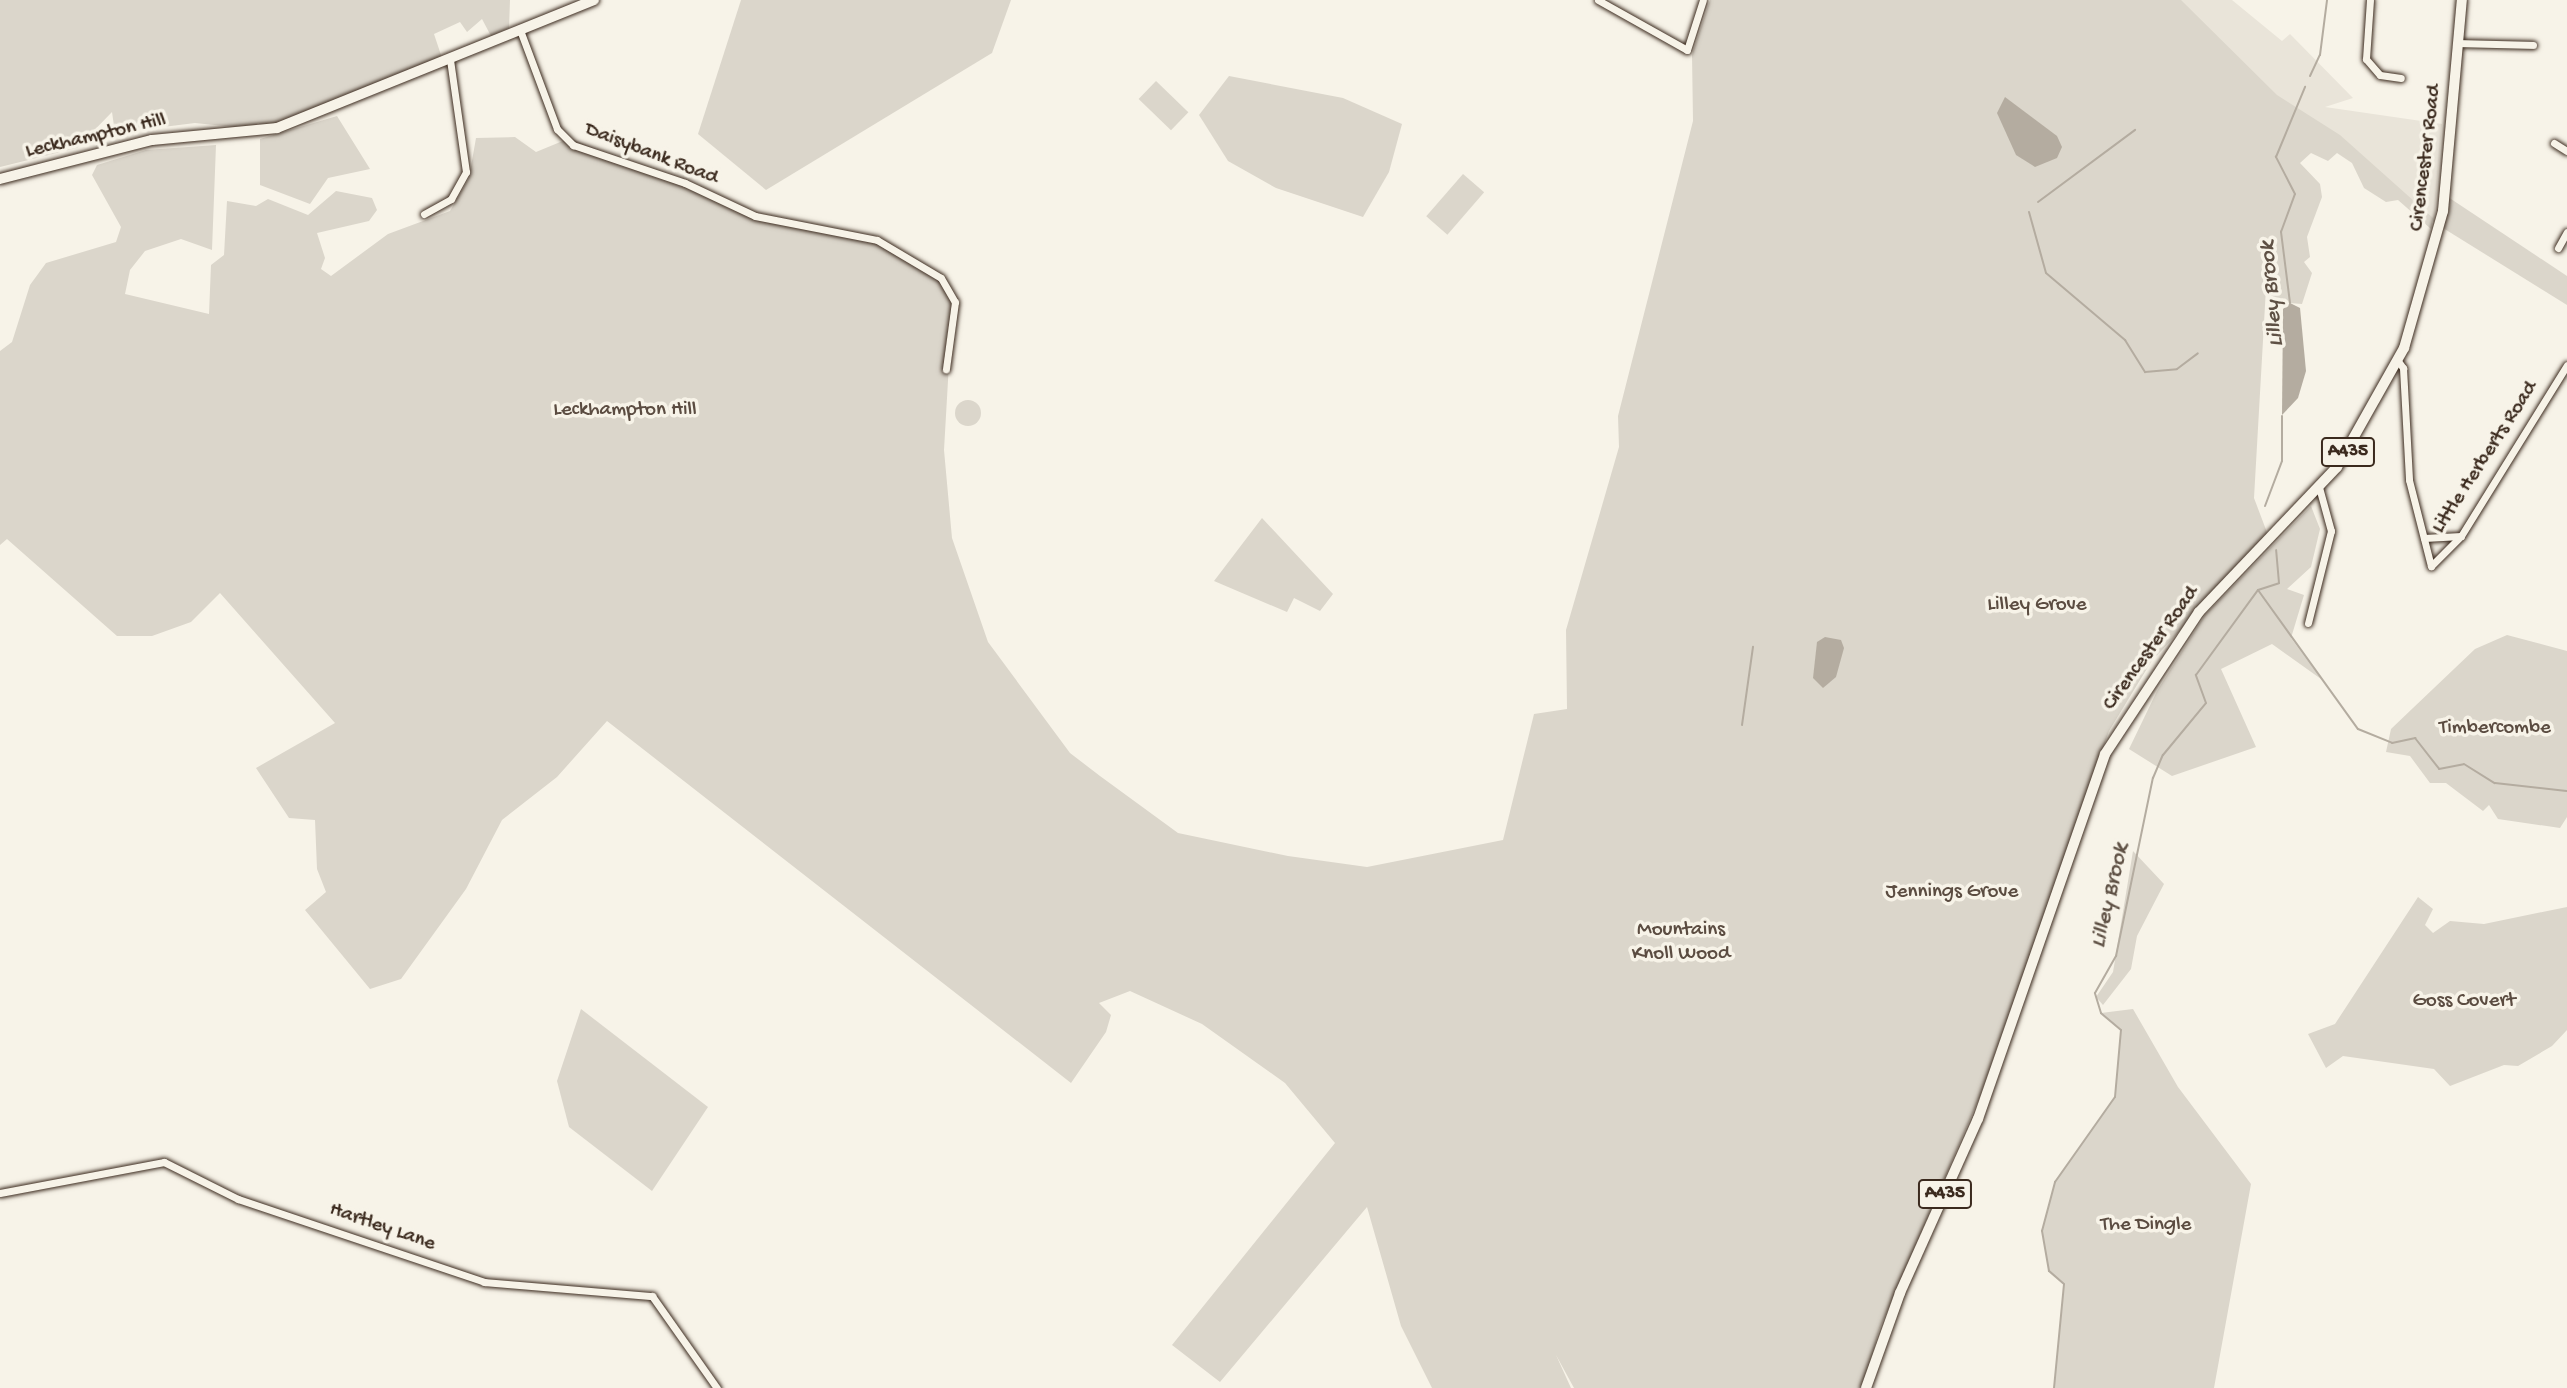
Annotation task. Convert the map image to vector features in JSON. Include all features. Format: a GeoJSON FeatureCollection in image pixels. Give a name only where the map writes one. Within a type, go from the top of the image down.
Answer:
{"type":"FeatureCollection","features":[{"type":"Feature","properties":{"kind":"main road","name":"Leckhampton Hill"},"geometry":{"type":"LineString","coordinates":[[0,179],[152,140],[277,128],[594,0]]}},
{"type":"Feature","properties":{"kind":"main road","name":"Cirencester Road"},"geometry":{"type":"LineString","coordinates":[[1866,1388],[1900,1293],[1978,1119],[2105,754],[2189,625],[2319,487],[2360,432],[2398,361],[2440,223],[2462,0]]}},
{"type":"Feature","properties":{"kind":"street"},"geometry":{"type":"LineString","coordinates":[[1598,0],[1687,50],[1703,0]]}},
{"type":"Feature","properties":{"kind":"street"},"geometry":{"type":"LineString","coordinates":[[2370,0],[2366,60],[2376,73],[2401,78]]}},
{"type":"Feature","properties":{"kind":"street","name":"Daisybank Road"},"geometry":{"type":"LineString","coordinates":[[520,30],[557,130],[580,149],[685,183],[755,216],[877,240],[941,278],[955,302],[946,369]]}},
{"type":"Feature","properties":{"kind":"street"},"geometry":{"type":"LineString","coordinates":[[2459,43],[2533,45]]}},
{"type":"Feature","properties":{"kind":"street"},"geometry":{"type":"LineString","coordinates":[[424,214],[451,199],[466,172],[450,60]]}},
{"type":"Feature","properties":{"kind":"street"},"geometry":{"type":"LineString","coordinates":[[2554,143],[2567,151]]}},
{"type":"Feature","properties":{"kind":"street"},"geometry":{"type":"LineString","coordinates":[[2558,247],[2567,232]]}},
{"type":"Feature","properties":{"kind":"street"},"geometry":{"type":"LineString","coordinates":[[2398,361],[2409,480],[2424,538],[2461,536]]}},
{"type":"Feature","properties":{"kind":"street","name":"Little Herberts Road"},"geometry":{"type":"LineString","coordinates":[[2424,538],[2431,566],[2461,536],[2567,365]]}},
{"type":"Feature","properties":{"kind":"street"},"geometry":{"type":"LineString","coordinates":[[2308,623],[2330,531],[2319,487]]}},
{"type":"Feature","properties":{"kind":"street","name":"Hartley Lane"},"geometry":{"type":"LineString","coordinates":[[0,1193],[164,1163],[238,1199],[484,1282],[652,1296],[717,1388]]}},
{"type":"Feature","properties":{"kind":"shaded area"},"geometry":{"type":"Polygon","coordinates":[[[2177,0],[2232,0],[2282,41],[2290,34],[2353,98],[2325,107],[2442,124],[2434,222],[2312,122],[2291,126],[2177,0]]]}},
{"type":"Feature","properties":{"kind":"shaded area"},"geometry":{"type":"Polygon","coordinates":[[[2005,97],[2057,136],[2062,147],[2057,158],[2035,167],[2016,155],[1997,113],[2005,97]]]}},
{"type":"Feature","properties":{"kind":"shaded area"},"geometry":{"type":"Polygon","coordinates":[[[2290,303],[2300,308],[2306,371],[2298,398],[2282,415],[2283,309],[2290,303]]]}},
{"type":"Feature","properties":{"kind":"shaded area"},"geometry":{"type":"Polygon","coordinates":[[[1825,637],[1841,640],[1844,648],[1836,677],[1823,688],[1813,678],[1817,642],[1825,637]]]}},
{"type":"Feature","properties":{"kind":"green space"},"geometry":{"type":"Polygon","coordinates":[[[0,0],[510,0],[509,28],[491,36],[482,19],[467,32],[460,22],[434,34],[442,58],[269,130],[258,123],[254,129],[195,123],[115,133],[112,112],[77,148],[0,167],[0,0]]]}},
{"type":"Feature","properties":{"kind":"green space"},"geometry":{"type":"Polygon","coordinates":[[[741,0],[1011,0],[992,53],[766,190],[698,134],[741,0]]]}},
{"type":"Feature","properties":{"kind":"green space"},"geometry":{"type":"Polygon","coordinates":[[[1710,0],[2181,0],[2277,95],[2340,135],[2433,218],[2431,229],[2398,200],[2386,202],[2364,188],[2352,163],[2337,153],[2328,161],[2311,153],[2300,163],[2320,184],[2322,197],[2307,237],[2310,257],[2304,262],[2312,273],[2302,304],[2276,302],[2266,288],[2254,498],[2268,535],[2151,662],[2109,731],[1980,1096],[1879,1330],[1863,1388],[1574,1388],[1556,1355],[1571,1388],[1432,1388],[1401,1326],[1367,1207],[1220,1382],[1172,1345],[1335,1143],[1285,1083],[1202,1024],[1130,991],[1099,1003],[1111,1015],[1106,1032],[1071,1083],[607,721],[557,777],[502,820],[466,889],[401,979],[370,989],[305,910],[326,892],[317,869],[315,820],[289,818],[256,768],[335,723],[220,593],[191,622],[152,636],[117,636],[7,539],[0,545],[0,351],[12,342],[30,285],[46,263],[116,242],[121,227],[92,175],[97,165],[146,150],[216,145],[212,250],[181,239],[145,251],[130,270],[125,294],[209,314],[211,265],[224,255],[227,201],[256,206],[268,199],[308,215],[336,191],[372,198],[377,210],[369,221],[317,233],[325,258],[321,269],[331,276],[388,234],[450,211],[469,178],[476,138],[515,137],[536,152],[570,138],[739,210],[877,240],[941,278],[953,294],[944,450],[952,538],[988,642],[1070,753],[1100,776],[1178,833],[1288,856],[1367,867],[1503,840],[1534,714],[1567,709],[1566,630],[1619,447],[1618,416],[1693,121],[1692,55],[1710,0]]]}},
{"type":"Feature","properties":{"kind":"green space"},"geometry":{"type":"Polygon","coordinates":[[[1229,76],[1343,98],[1402,124],[1389,172],[1363,217],[1276,188],[1228,161],[1199,115],[1229,76]]]}},
{"type":"Feature","properties":{"kind":"green space"},"geometry":{"type":"Polygon","coordinates":[[[1156,81],[1188,112],[1171,130],[1139,99],[1156,81]]]}},
{"type":"Feature","properties":{"kind":"green space"},"geometry":{"type":"Polygon","coordinates":[[[337,116],[370,169],[328,178],[310,204],[260,185],[260,139],[337,116]]]}},
{"type":"Feature","properties":{"kind":"green space"},"geometry":{"type":"Polygon","coordinates":[[[1463,174],[1484,192],[1447,235],[1426,216],[1463,174]]]}},
{"type":"Feature","properties":{"kind":"green space"},"geometry":{"type":"Polygon","coordinates":[[[2448,197],[2567,276],[2567,305],[2443,228],[2448,197]]]}},
{"type":"Feature","properties":{"kind":"green space"},"geometry":{"type":"Polygon","coordinates":[[[968,400],[977,404],[981,413],[977,422],[968,426],[959,422],[955,413],[959,404],[968,400]]]}},
{"type":"Feature","properties":{"kind":"green space"},"geometry":{"type":"Polygon","coordinates":[[[2311,506],[2320,529],[2311,567],[2287,589],[2304,595],[2291,638],[2321,679],[2272,644],[2221,669],[2256,747],[2172,776],[2129,749],[2157,691],[2205,615],[2311,506]]]}},
{"type":"Feature","properties":{"kind":"green space"},"geometry":{"type":"Polygon","coordinates":[[[1262,518],[1333,594],[1320,611],[1294,598],[1287,612],[1214,581],[1262,518]]]}},
{"type":"Feature","properties":{"kind":"green space","name":"Timbercombe"},"geometry":{"type":"Polygon","coordinates":[[[2507,635],[2567,651],[2567,817],[2560,828],[2498,819],[2489,805],[2483,811],[2446,783],[2430,783],[2410,756],[2386,752],[2391,729],[2475,649],[2507,635]]]}},
{"type":"Feature","properties":{"kind":"green space"},"geometry":{"type":"Polygon","coordinates":[[[2133,851],[2164,884],[2137,936],[2131,969],[2103,1005],[2096,997],[2113,972],[2133,851]]]}},
{"type":"Feature","properties":{"kind":"green space","name":"Goss Covert"},"geometry":{"type":"Polygon","coordinates":[[[2418,897],[2433,909],[2425,925],[2433,933],[2450,921],[2484,924],[2567,907],[2567,1030],[2552,1046],[2518,1066],[2504,1065],[2450,1086],[2434,1069],[2343,1056],[2326,1068],[2308,1034],[2335,1024],[2418,897]]]}},
{"type":"Feature","properties":{"kind":"green space"},"geometry":{"type":"Polygon","coordinates":[[[581,1009],[708,1107],[652,1191],[569,1127],[557,1081],[581,1009]]]}},
{"type":"Feature","properties":{"kind":"green space","name":"The Dingle"},"geometry":{"type":"Polygon","coordinates":[[[2133,1009],[2178,1087],[2251,1184],[2214,1388],[2054,1388],[2064,1284],[2049,1271],[2042,1231],[2055,1182],[2115,1097],[2121,1031],[2101,1013],[2133,1009]]]}},
{"type":"Feature","properties":{"kind":"waterway","name":"Lilley Brook"},"geometry":{"type":"LineString","coordinates":[[2310,76],[2320,55],[2327,0]]}},
{"type":"Feature","properties":{"kind":"waterway","name":"Lilley Brook"},"geometry":{"type":"LineString","coordinates":[[2290,303],[2281,232],[2295,194],[2276,157],[2305,87]]}},
{"type":"Feature","properties":{"kind":"waterway"},"geometry":{"type":"LineString","coordinates":[[2038,202],[2135,130]]}},
{"type":"Feature","properties":{"kind":"waterway"},"geometry":{"type":"LineString","coordinates":[[2029,212],[2046,273],[2125,340],[2145,372],[2177,369],[2198,353]]}},
{"type":"Feature","properties":{"kind":"waterway","name":"Lilley Brook"},"geometry":{"type":"LineString","coordinates":[[2265,506],[2282,461],[2282,416]]}},
{"type":"Feature","properties":{"kind":"waterway","name":"Lilley Brook"},"geometry":{"type":"LineString","coordinates":[[2054,1388],[2064,1284],[2049,1271],[2042,1231],[2055,1182],[2115,1097],[2121,1030],[2101,1013],[2095,993],[2116,956],[2153,778],[2163,755],[2206,703],[2196,675],[2258,590],[2279,583],[2276,550]]}},
{"type":"Feature","properties":{"kind":"waterway"},"geometry":{"type":"LineString","coordinates":[[2258,590],[2358,729],[2392,743],[2415,738],[2439,769],[2464,764],[2495,783],[2567,791]]}},
{"type":"Feature","properties":{"kind":"waterway"},"geometry":{"type":"LineString","coordinates":[[1742,725],[1753,647]]}},
{"type":"Feature","properties":{"kind":"park label","name":"Lilley Grove"},"geometry":{"type":"Point","coordinates":[2037,606]}},
{"type":"Feature","properties":{"kind":"park label","name":"Jennings Grove"},"geometry":{"type":"Point","coordinates":[1952,893]}},
{"type":"Feature","properties":{"kind":"park label","name":"Mountains Knoll Wood"},"geometry":{"type":"Point","coordinates":[1681,943]}}]}
